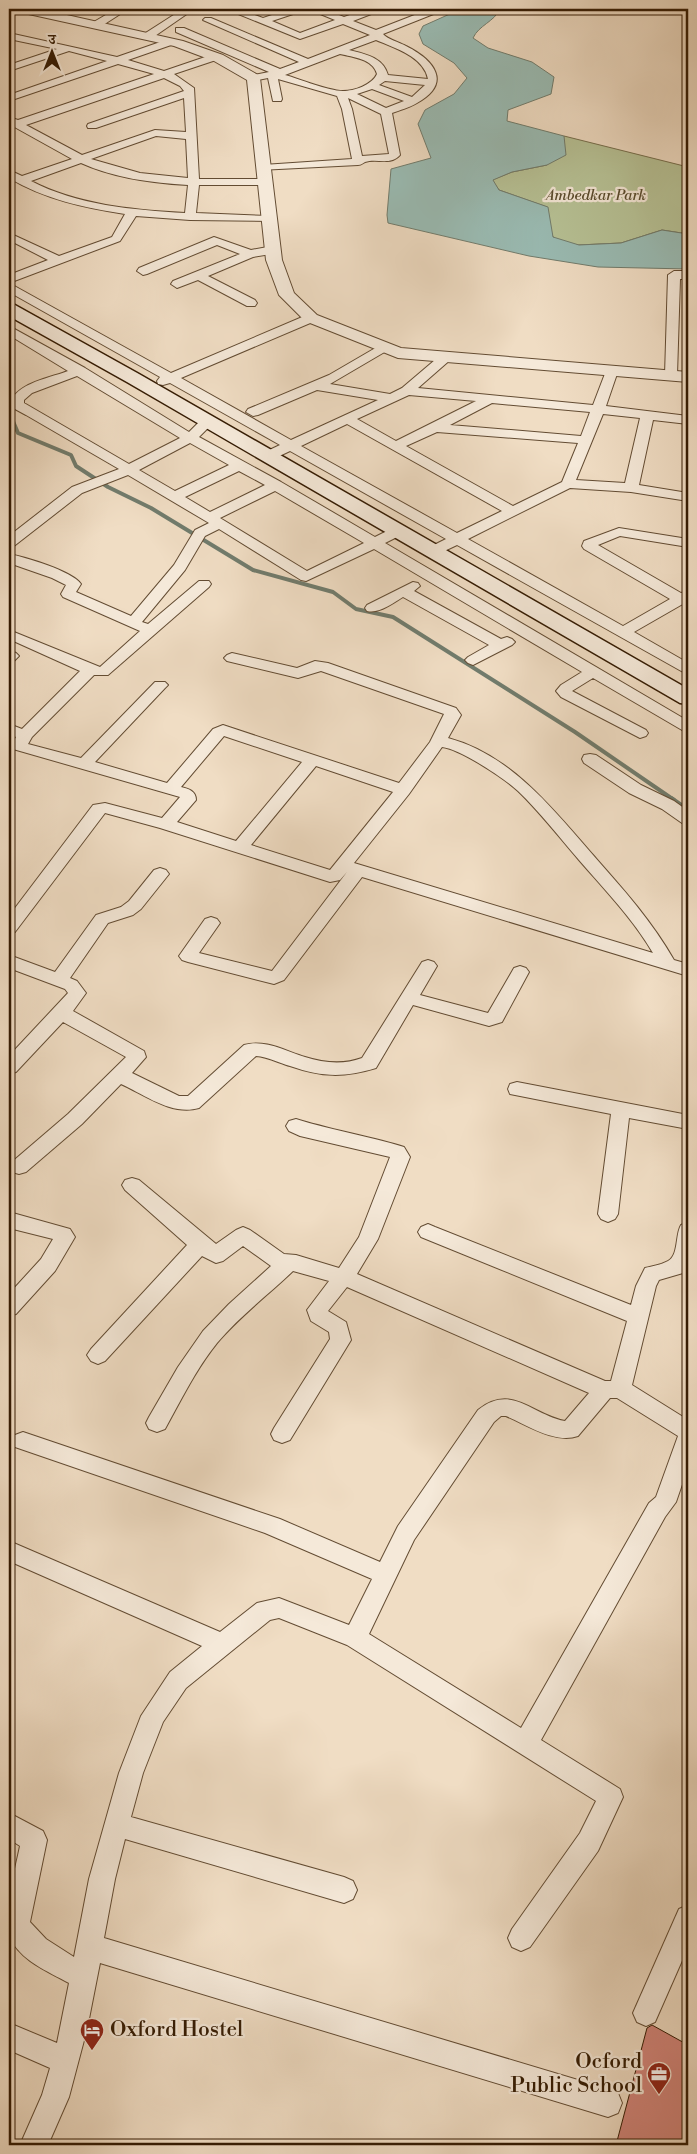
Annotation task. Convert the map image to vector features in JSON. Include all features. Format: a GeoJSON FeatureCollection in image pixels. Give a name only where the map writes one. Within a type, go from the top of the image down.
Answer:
{"type":"FeatureCollection","features":[{"type":"Feature","properties":{"kind":"main road"},"geometry":{"type":"LineString","coordinates":[[9,309],[149,387],[686,695]]}},
{"type":"Feature","properties":{"kind":"street"},"geometry":{"type":"LineString","coordinates":[[24,9],[170,42],[231,64],[253,78],[276,74],[340,51],[438,9]]}},
{"type":"Feature","properties":{"kind":"street"},"geometry":{"type":"LineString","coordinates":[[96,25],[123,9]]}},
{"type":"Feature","properties":{"kind":"street"},"geometry":{"type":"LineString","coordinates":[[148,36],[189,9]]}},
{"type":"Feature","properties":{"kind":"street"},"geometry":{"type":"LineString","coordinates":[[232,9],[340,51],[382,64],[431,83]]}},
{"type":"Feature","properties":{"kind":"street"},"geometry":{"type":"LineString","coordinates":[[263,21],[299,9]]}},
{"type":"Feature","properties":{"kind":"street"},"geometry":{"type":"LineString","coordinates":[[180,30],[276,74],[345,94],[386,112],[414,100],[429,88],[431,69],[420,56],[344,20],[316,9]]}},
{"type":"Feature","properties":{"kind":"street"},"geometry":{"type":"LineString","coordinates":[[300,36],[376,9]]}},
{"type":"Feature","properties":{"kind":"street"},"geometry":{"type":"LineString","coordinates":[[405,11],[419,17]]}},
{"type":"Feature","properties":{"kind":"street"},"geometry":{"type":"LineString","coordinates":[[208,20],[308,62]]}},
{"type":"Feature","properties":{"kind":"street"},"geometry":{"type":"LineString","coordinates":[[9,36],[119,60],[164,74],[182,82],[189,88],[194,181],[190,217]]}},
{"type":"Feature","properties":{"kind":"street"},"geometry":{"type":"LineString","coordinates":[[9,98],[170,42]]}},
{"type":"Feature","properties":{"kind":"street"},"geometry":{"type":"LineString","coordinates":[[12,65],[68,48]]}},
{"type":"Feature","properties":{"kind":"street"},"geometry":{"type":"LineString","coordinates":[[372,86],[382,64],[409,50]]}},
{"type":"Feature","properties":{"kind":"street"},"geometry":{"type":"LineString","coordinates":[[13,122],[60,110],[215,58]]}},
{"type":"Feature","properties":{"kind":"street"},"geometry":{"type":"LineString","coordinates":[[382,64],[404,67],[428,65]]}},
{"type":"Feature","properties":{"kind":"street"},"geometry":{"type":"LineString","coordinates":[[276,74],[277,99]]}},
{"type":"Feature","properties":{"kind":"street"},"geometry":{"type":"LineString","coordinates":[[253,78],[274,260],[287,295],[311,318],[398,353],[688,377]]}},
{"type":"Feature","properties":{"kind":"street"},"geometry":{"type":"LineString","coordinates":[[345,94],[372,86],[414,100]]}},
{"type":"Feature","properties":{"kind":"street"},"geometry":{"type":"LineString","coordinates":[[84,122],[189,93]]}},
{"type":"Feature","properties":{"kind":"street"},"geometry":{"type":"LineString","coordinates":[[13,122],[81,159],[116,171],[157,178],[194,181],[355,164],[358,162],[345,94]]}},
{"type":"Feature","properties":{"kind":"street"},"geometry":{"type":"LineString","coordinates":[[60,110],[126,144]]}},
{"type":"Feature","properties":{"kind":"street"},"geometry":{"type":"LineString","coordinates":[[357,160],[389,158],[395,155],[386,112]]}},
{"type":"Feature","properties":{"kind":"street"},"geometry":{"type":"LineString","coordinates":[[9,188],[81,159],[155,133],[192,136]]}},
{"type":"Feature","properties":{"kind":"street"},"geometry":{"type":"LineString","coordinates":[[9,173],[39,189],[70,199],[132,212],[190,217],[269,220]]}},
{"type":"Feature","properties":{"kind":"street"},"geometry":{"type":"LineString","coordinates":[[9,279],[116,239],[132,212]]}},
{"type":"Feature","properties":{"kind":"street"},"geometry":{"type":"LineString","coordinates":[[9,236],[57,260]]}},
{"type":"Feature","properties":{"kind":"street"},"geometry":{"type":"LineString","coordinates":[[143,271],[214,241],[250,254]]}},
{"type":"Feature","properties":{"kind":"street"},"geometry":{"type":"LineString","coordinates":[[177,284],[250,254],[273,250]]}},
{"type":"Feature","properties":{"kind":"street"},"geometry":{"type":"LineString","coordinates":[[198,275],[251,302]]}},
{"type":"Feature","properties":{"kind":"street"},"geometry":{"type":"LineString","coordinates":[[670,375],[674,275],[688,275]]}},
{"type":"Feature","properties":{"kind":"street"},"geometry":{"type":"LineString","coordinates":[[9,287],[172,378],[246,414],[263,429],[688,669]]}},
{"type":"Feature","properties":{"kind":"street"},"geometry":{"type":"LineString","coordinates":[[149,387],[311,318]]}},
{"type":"Feature","properties":{"kind":"street"},"geometry":{"type":"LineString","coordinates":[[9,330],[190,438],[276,485],[688,727]]}},
{"type":"Feature","properties":{"kind":"street"},"geometry":{"type":"LineString","coordinates":[[9,543],[77,490],[129,470],[190,438],[212,424],[246,414],[319,386],[359,364],[384,347]]}},
{"type":"Feature","properties":{"kind":"street"},"geometry":{"type":"LineString","coordinates":[[268,456],[407,391],[446,357]]}},
{"type":"Feature","properties":{"kind":"street"},"geometry":{"type":"LineString","coordinates":[[80,371],[27,390],[12,406],[176,497],[306,577],[398,531]]}},
{"type":"Feature","properties":{"kind":"street"},"geometry":{"type":"LineString","coordinates":[[568,484],[612,371]]}},
{"type":"Feature","properties":{"kind":"street"},"geometry":{"type":"LineString","coordinates":[[319,386],[392,398]]}},
{"type":"Feature","properties":{"kind":"street"},"geometry":{"type":"LineString","coordinates":[[319,386],[361,412]]}},
{"type":"Feature","properties":{"kind":"street"},"geometry":{"type":"LineString","coordinates":[[407,391],[598,409],[688,420]]}},
{"type":"Feature","properties":{"kind":"street"},"geometry":{"type":"LineString","coordinates":[[396,446],[490,399]]}},
{"type":"Feature","properties":{"kind":"street"},"geometry":{"type":"LineString","coordinates":[[631,488],[647,415]]}},
{"type":"Feature","properties":{"kind":"street"},"geometry":{"type":"LineString","coordinates":[[346,419],[512,511]]}},
{"type":"Feature","properties":{"kind":"street"},"geometry":{"type":"LineString","coordinates":[[435,428],[585,440]]}},
{"type":"Feature","properties":{"kind":"street"},"geometry":{"type":"LineString","coordinates":[[243,442],[263,429]]}},
{"type":"Feature","properties":{"kind":"street"},"geometry":{"type":"LineString","coordinates":[[176,497],[240,465]]}},
{"type":"Feature","properties":{"kind":"street"},"geometry":{"type":"LineString","coordinates":[[433,551],[568,484],[631,488],[688,497]]}},
{"type":"Feature","properties":{"kind":"street"},"geometry":{"type":"LineString","coordinates":[[132,623],[180,567],[198,536],[215,520],[276,485]]}},
{"type":"Feature","properties":{"kind":"street"},"geometry":{"type":"LineString","coordinates":[[685,597],[589,546],[589,544],[619,532],[688,542]]}},
{"type":"Feature","properties":{"kind":"street"},"geometry":{"type":"LineString","coordinates":[[9,558],[57,574],[74,584],[68,594],[149,630]]}},
{"type":"Feature","properties":{"kind":"street"},"geometry":{"type":"LineString","coordinates":[[372,608],[429,576]]}},
{"type":"Feature","properties":{"kind":"street"},"geometry":{"type":"LineString","coordinates":[[9,634],[90,670],[104,672],[149,630],[204,584]]}},
{"type":"Feature","properties":{"kind":"street"},"geometry":{"type":"LineString","coordinates":[[403,591],[500,645]]}},
{"type":"Feature","properties":{"kind":"street"},"geometry":{"type":"LineString","coordinates":[[623,632],[685,597]]}},
{"type":"Feature","properties":{"kind":"street"},"geometry":{"type":"LineString","coordinates":[[473,660],[526,632]]}},
{"type":"Feature","properties":{"kind":"street"},"geometry":{"type":"LineString","coordinates":[[211,923],[188,956],[274,978],[278,976],[350,867],[438,743],[453,715],[450,711],[323,666],[315,666],[298,673],[232,658]]}},
{"type":"Feature","properties":{"kind":"street"},"geometry":{"type":"LineString","coordinates":[[90,670],[25,735],[19,746],[185,793],[188,796],[188,800],[166,824]]}},
{"type":"Feature","properties":{"kind":"street"},"geometry":{"type":"LineString","coordinates":[[594,671],[566,688],[564,691],[566,694],[640,733]]}},
{"type":"Feature","properties":{"kind":"street"},"geometry":{"type":"LineString","coordinates":[[85,764],[130,714],[160,685]]}},
{"type":"Feature","properties":{"kind":"street"},"geometry":{"type":"LineString","coordinates":[[9,729],[25,735]]}},
{"type":"Feature","properties":{"kind":"street"},"geometry":{"type":"LineString","coordinates":[[172,788],[219,732],[223,730],[403,790]]}},
{"type":"Feature","properties":{"kind":"street"},"geometry":{"type":"LineString","coordinates":[[438,743],[444,742],[455,745],[478,756],[522,786],[649,932],[680,964]]}},
{"type":"Feature","properties":{"kind":"street"},"geometry":{"type":"LineString","coordinates":[[240,848],[313,759]]}},
{"type":"Feature","properties":{"kind":"street"},"geometry":{"type":"LineString","coordinates":[[590,759],[635,789],[668,805],[688,819]]}},
{"type":"Feature","properties":{"kind":"street"},"geometry":{"type":"LineString","coordinates":[[9,928],[99,809],[113,809],[330,876],[334,876],[350,867],[680,964]]}},
{"type":"Feature","properties":{"kind":"street"},"geometry":{"type":"LineString","coordinates":[[58,980],[102,919],[135,905],[160,874]]}},
{"type":"Feature","properties":{"kind":"street"},"geometry":{"type":"LineString","coordinates":[[9,961],[71,984],[77,993],[73,1000],[9,1067]]}},
{"type":"Feature","properties":{"kind":"street"},"geometry":{"type":"LineString","coordinates":[[119,1076],[185,1105],[192,1103],[251,1050],[264,1050],[315,1068],[338,1070],[356,1068],[368,1063],[428,966]]}},
{"type":"Feature","properties":{"kind":"street"},"geometry":{"type":"LineString","coordinates":[[409,998],[489,1020],[496,1017],[520,972]]}},
{"type":"Feature","properties":{"kind":"street"},"geometry":{"type":"LineString","coordinates":[[12,1170],[75,1119],[137,1056],[61,1013]]}},
{"type":"Feature","properties":{"kind":"street"},"geometry":{"type":"LineString","coordinates":[[518,1089],[688,1122]]}},
{"type":"Feature","properties":{"kind":"street"},"geometry":{"type":"LineString","coordinates":[[608,1214],[621,1109]]}},
{"type":"Feature","properties":{"kind":"street"},"geometry":{"type":"LineString","coordinates":[[282,1434],[341,1340],[339,1328],[316,1312],[344,1277],[368,1239],[400,1155],[397,1152],[362,1142],[307,1131],[296,1126]]}},
{"type":"Feature","properties":{"kind":"street"},"geometry":{"type":"LineString","coordinates":[[132,1185],[200,1244],[216,1255],[243,1235],[280,1262],[296,1263],[344,1277],[612,1390],[688,1431]]}},
{"type":"Feature","properties":{"kind":"street"},"geometry":{"type":"LineString","coordinates":[[9,1220],[63,1234],[65,1237],[48,1265],[9,1308]]}},
{"type":"Feature","properties":{"kind":"street"},"geometry":{"type":"LineString","coordinates":[[355,1638],[406,1533],[491,1412],[496,1408],[507,1407],[562,1430],[570,1430],[612,1390],[638,1317],[646,1286],[652,1274],[676,1266],[684,1257],[688,1230]]}},
{"type":"Feature","properties":{"kind":"street"},"geometry":{"type":"LineString","coordinates":[[428,1232],[638,1317]]}},
{"type":"Feature","properties":{"kind":"street"},"geometry":{"type":"LineString","coordinates":[[98,1355],[200,1244]]}},
{"type":"Feature","properties":{"kind":"street"},"geometry":{"type":"LineString","coordinates":[[157,1423],[196,1355],[219,1327],[242,1304],[265,1286],[288,1263]]}},
{"type":"Feature","properties":{"kind":"street"},"geometry":{"type":"LineString","coordinates":[[526,1743],[657,1510],[665,1502],[688,1437]]}},
{"type":"Feature","properties":{"kind":"street"},"geometry":{"type":"LineString","coordinates":[[23,1441],[272,1526],[386,1575]]}},
{"type":"Feature","properties":{"kind":"street"},"geometry":{"type":"LineString","coordinates":[[9,1550],[223,1644]]}},
{"type":"Feature","properties":{"kind":"street"},"geometry":{"type":"LineString","coordinates":[[34,2145],[55,2097],[74,2029],[82,1976],[102,1879],[131,1773],[153,1716],[178,1680],[265,1610],[279,1608],[355,1638],[611,1797],[589,1842],[521,1938]]}},
{"type":"Feature","properties":{"kind":"street"},"geometry":{"type":"LineString","coordinates":[[9,1825],[34,1840],[17,1924],[21,1934],[41,1951],[82,1976]]}},
{"type":"Feature","properties":{"kind":"street"},"geometry":{"type":"LineString","coordinates":[[117,1825],[344,1890]]}},
{"type":"Feature","properties":{"kind":"street"},"geometry":{"type":"LineString","coordinates":[[646,2013],[688,1918]]}},
{"type":"Feature","properties":{"kind":"street"},"geometry":{"type":"LineString","coordinates":[[88,1946],[608,2103]]}},
{"type":"Feature","properties":{"kind":"street"},"geometry":{"type":"LineString","coordinates":[[9,2036],[65,2061]]}},
{"type":"Feature","properties":{"kind":"green space","name":"Ambedkar Park"},"geometry":{"type":"Polygon","coordinates":[[[564,136],[688,167],[688,234],[662,230],[621,243],[578,245],[562,243],[553,237],[544,219],[547,207],[499,190],[492,180],[512,172],[547,165],[564,136]]]}},
{"type":"Feature","properties":{"kind":"water"},"geometry":{"type":"Polygon","coordinates":[[[454,9],[500,9],[473,38],[488,48],[532,62],[554,77],[551,94],[508,110],[507,121],[564,136],[566,155],[547,165],[512,172],[493,180],[499,190],[548,207],[553,237],[579,245],[621,243],[662,230],[688,234],[688,269],[598,267],[529,256],[388,223],[391,169],[431,158],[418,124],[425,110],[454,94],[467,78],[454,63],[423,44],[419,34],[423,26],[452,13],[454,9]]]}},
{"type":"Feature","properties":{"kind":"building","name":"Ocford Public School"},"geometry":{"type":"Polygon","coordinates":[[[652,2025],[688,2045],[688,2145],[616,2145],[647,2028],[652,2025]]]}},
{"type":"Feature","properties":{"kind":"waterway"},"geometry":{"type":"LineString","coordinates":[[9,412],[18,433],[71,455],[76,466],[108,487],[151,508],[253,570],[333,592],[356,609],[393,617],[575,732],[674,800]]}},
{"type":"Feature","properties":{"kind":"waterway"},"geometry":{"type":"LineString","coordinates":[[672,799],[688,810]]}},
{"type":"Feature","properties":{"kind":"place","name":"Oxford Hostel"},"geometry":{"type":"Point","coordinates":[92,2051]}},
{"type":"Feature","properties":{"kind":"place","name":"Ocford Public School"},"geometry":{"type":"Point","coordinates":[659,2095]}}]}
